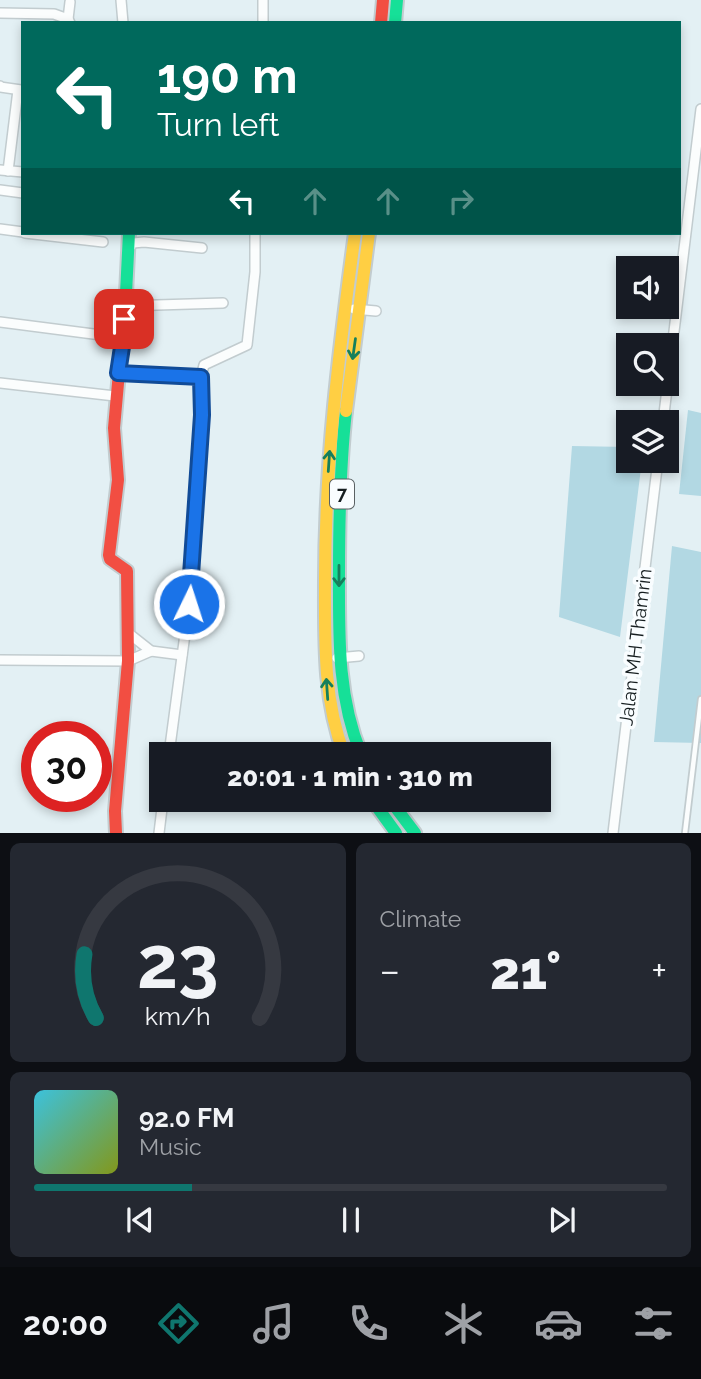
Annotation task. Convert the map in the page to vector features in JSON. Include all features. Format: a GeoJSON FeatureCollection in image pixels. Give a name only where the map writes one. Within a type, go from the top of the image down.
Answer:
{"type":"FeatureCollection","features":[{"type":"Feature","properties":{"kind":"main road"},"geometry":{"type":"LineString","coordinates":[[381,21],[383,0]]}},
{"type":"Feature","properties":{"kind":"main road"},"geometry":{"type":"LineString","coordinates":[[395,21],[397,0]]}},
{"type":"Feature","properties":{"kind":"main road"},"geometry":{"type":"LineString","coordinates":[[116,833],[115,811],[128,662],[127,571],[108,555],[118,480],[114,428],[124,334],[129,235]]}},
{"type":"Feature","properties":{"kind":"main road","name":"7"},"geometry":{"type":"LineString","coordinates":[[355,235],[341,501],[340,658],[343,702],[355,742]]}},
{"type":"Feature","properties":{"kind":"main road","name":"7"},"geometry":{"type":"LineString","coordinates":[[339,742],[328,704],[325,659],[328,458],[352,309],[369,235]]}},
{"type":"Feature","properties":{"kind":"main road"},"geometry":{"type":"LineString","coordinates":[[381,812],[396,833]]}},
{"type":"Feature","properties":{"kind":"main road"},"geometry":{"type":"LineString","coordinates":[[399,812],[415,833]]}},
{"type":"Feature","properties":{"kind":"street"},"geometry":{"type":"LineString","coordinates":[[121,0],[123,21]]}},
{"type":"Feature","properties":{"kind":"street"},"geometry":{"type":"LineString","coordinates":[[262,21],[263,0]]}},
{"type":"Feature","properties":{"kind":"street"},"geometry":{"type":"LineString","coordinates":[[0,13],[34,18],[54,15],[69,21],[70,2]]}},
{"type":"Feature","properties":{"kind":"street"},"geometry":{"type":"LineString","coordinates":[[0,86],[20,90],[4,171]]}},
{"type":"Feature","properties":{"kind":"street"},"geometry":{"type":"LineString","coordinates":[[664,410],[701,109]]}},
{"type":"Feature","properties":{"kind":"street"},"geometry":{"type":"LineString","coordinates":[[0,190],[21,193]]}},
{"type":"Feature","properties":{"kind":"street"},"geometry":{"type":"LineString","coordinates":[[0,229],[21,232]]}},
{"type":"Feature","properties":{"kind":"street"},"geometry":{"type":"LineString","coordinates":[[42,235],[103,242]]}},
{"type":"Feature","properties":{"kind":"street"},"geometry":{"type":"LineString","coordinates":[[171,742],[189,604],[202,415],[201,377],[204,365],[247,345],[256,235]]}},
{"type":"Feature","properties":{"kind":"street"},"geometry":{"type":"LineString","coordinates":[[129,249],[133,243],[144,242],[202,248]]}},
{"type":"Feature","properties":{"kind":"street"},"geometry":{"type":"LineString","coordinates":[[124,306],[223,303]]}},
{"type":"Feature","properties":{"kind":"street"},"geometry":{"type":"LineString","coordinates":[[352,309],[376,311]]}},
{"type":"Feature","properties":{"kind":"street"},"geometry":{"type":"LineString","coordinates":[[0,323],[101,335],[124,334]]}},
{"type":"Feature","properties":{"kind":"street"},"geometry":{"type":"LineString","coordinates":[[118,373],[201,377]]}},
{"type":"Feature","properties":{"kind":"street"},"geometry":{"type":"LineString","coordinates":[[0,383],[116,397]]}},
{"type":"Feature","properties":{"kind":"street","name":"Jalan MH Thamrin"},"geometry":{"type":"LineString","coordinates":[[613,833],[656,473]]}},
{"type":"Feature","properties":{"kind":"street"},"geometry":{"type":"LineString","coordinates":[[127,632],[151,652]]}},
{"type":"Feature","properties":{"kind":"street"},"geometry":{"type":"LineString","coordinates":[[0,660],[128,662],[151,652],[182,656]]}},
{"type":"Feature","properties":{"kind":"street"},"geometry":{"type":"LineString","coordinates":[[325,659],[359,656]]}},
{"type":"Feature","properties":{"kind":"street"},"geometry":{"type":"LineString","coordinates":[[159,833],[162,812]]}},
{"type":"Feature","properties":{"kind":"lane"},"geometry":{"type":"LineString","coordinates":[[685,833],[701,699]]}},
{"type":"Feature","properties":{"kind":"shaded area"},"geometry":{"type":"Polygon","coordinates":[[[688,410],[701,413],[701,496],[679,494],[688,410]]]}},
{"type":"Feature","properties":{"kind":"shaded area"},"geometry":{"type":"Polygon","coordinates":[[[572,446],[616,447],[616,473],[640,473],[620,637],[559,617],[572,446]]]}},
{"type":"Feature","properties":{"kind":"shaded area"},"geometry":{"type":"Polygon","coordinates":[[[672,546],[701,552],[701,743],[654,742],[672,546]]]}},
{"type":"Feature","properties":{"kind":"traffic: fast"},"geometry":{"type":"LineString","coordinates":[[395,21],[397,0]]}},
{"type":"Feature","properties":{"kind":"traffic: fast"},"geometry":{"type":"LineString","coordinates":[[120,361],[129,235]]}},
{"type":"Feature","properties":{"kind":"traffic: fast"},"geometry":{"type":"LineString","coordinates":[[346,411],[340,512],[340,642],[343,687],[357,742]]}},
{"type":"Feature","properties":{"kind":"traffic: fast"},"geometry":{"type":"LineString","coordinates":[[381,812],[396,833]]}},
{"type":"Feature","properties":{"kind":"traffic: fast"},"geometry":{"type":"LineString","coordinates":[[399,812],[415,833]]}},
{"type":"Feature","properties":{"kind":"traffic: slow"},"geometry":{"type":"LineString","coordinates":[[340,742],[332,712],[327,669],[327,493],[334,407],[355,235]]}},
{"type":"Feature","properties":{"kind":"traffic: slow"},"geometry":{"type":"LineString","coordinates":[[346,411],[369,235]]}},
{"type":"Feature","properties":{"kind":"traffic: jam"},"geometry":{"type":"LineString","coordinates":[[381,21],[383,0]]}},
{"type":"Feature","properties":{"kind":"traffic: jam"},"geometry":{"type":"LineString","coordinates":[[116,833],[115,811],[128,661],[127,571],[110,559],[109,555],[118,480],[114,428],[120,361]]}},
{"type":"Feature","properties":{"kind":"route"},"geometry":{"type":"LineString","coordinates":[[124,319],[118,373],[201,377],[202,415],[189,604]]}}]}
